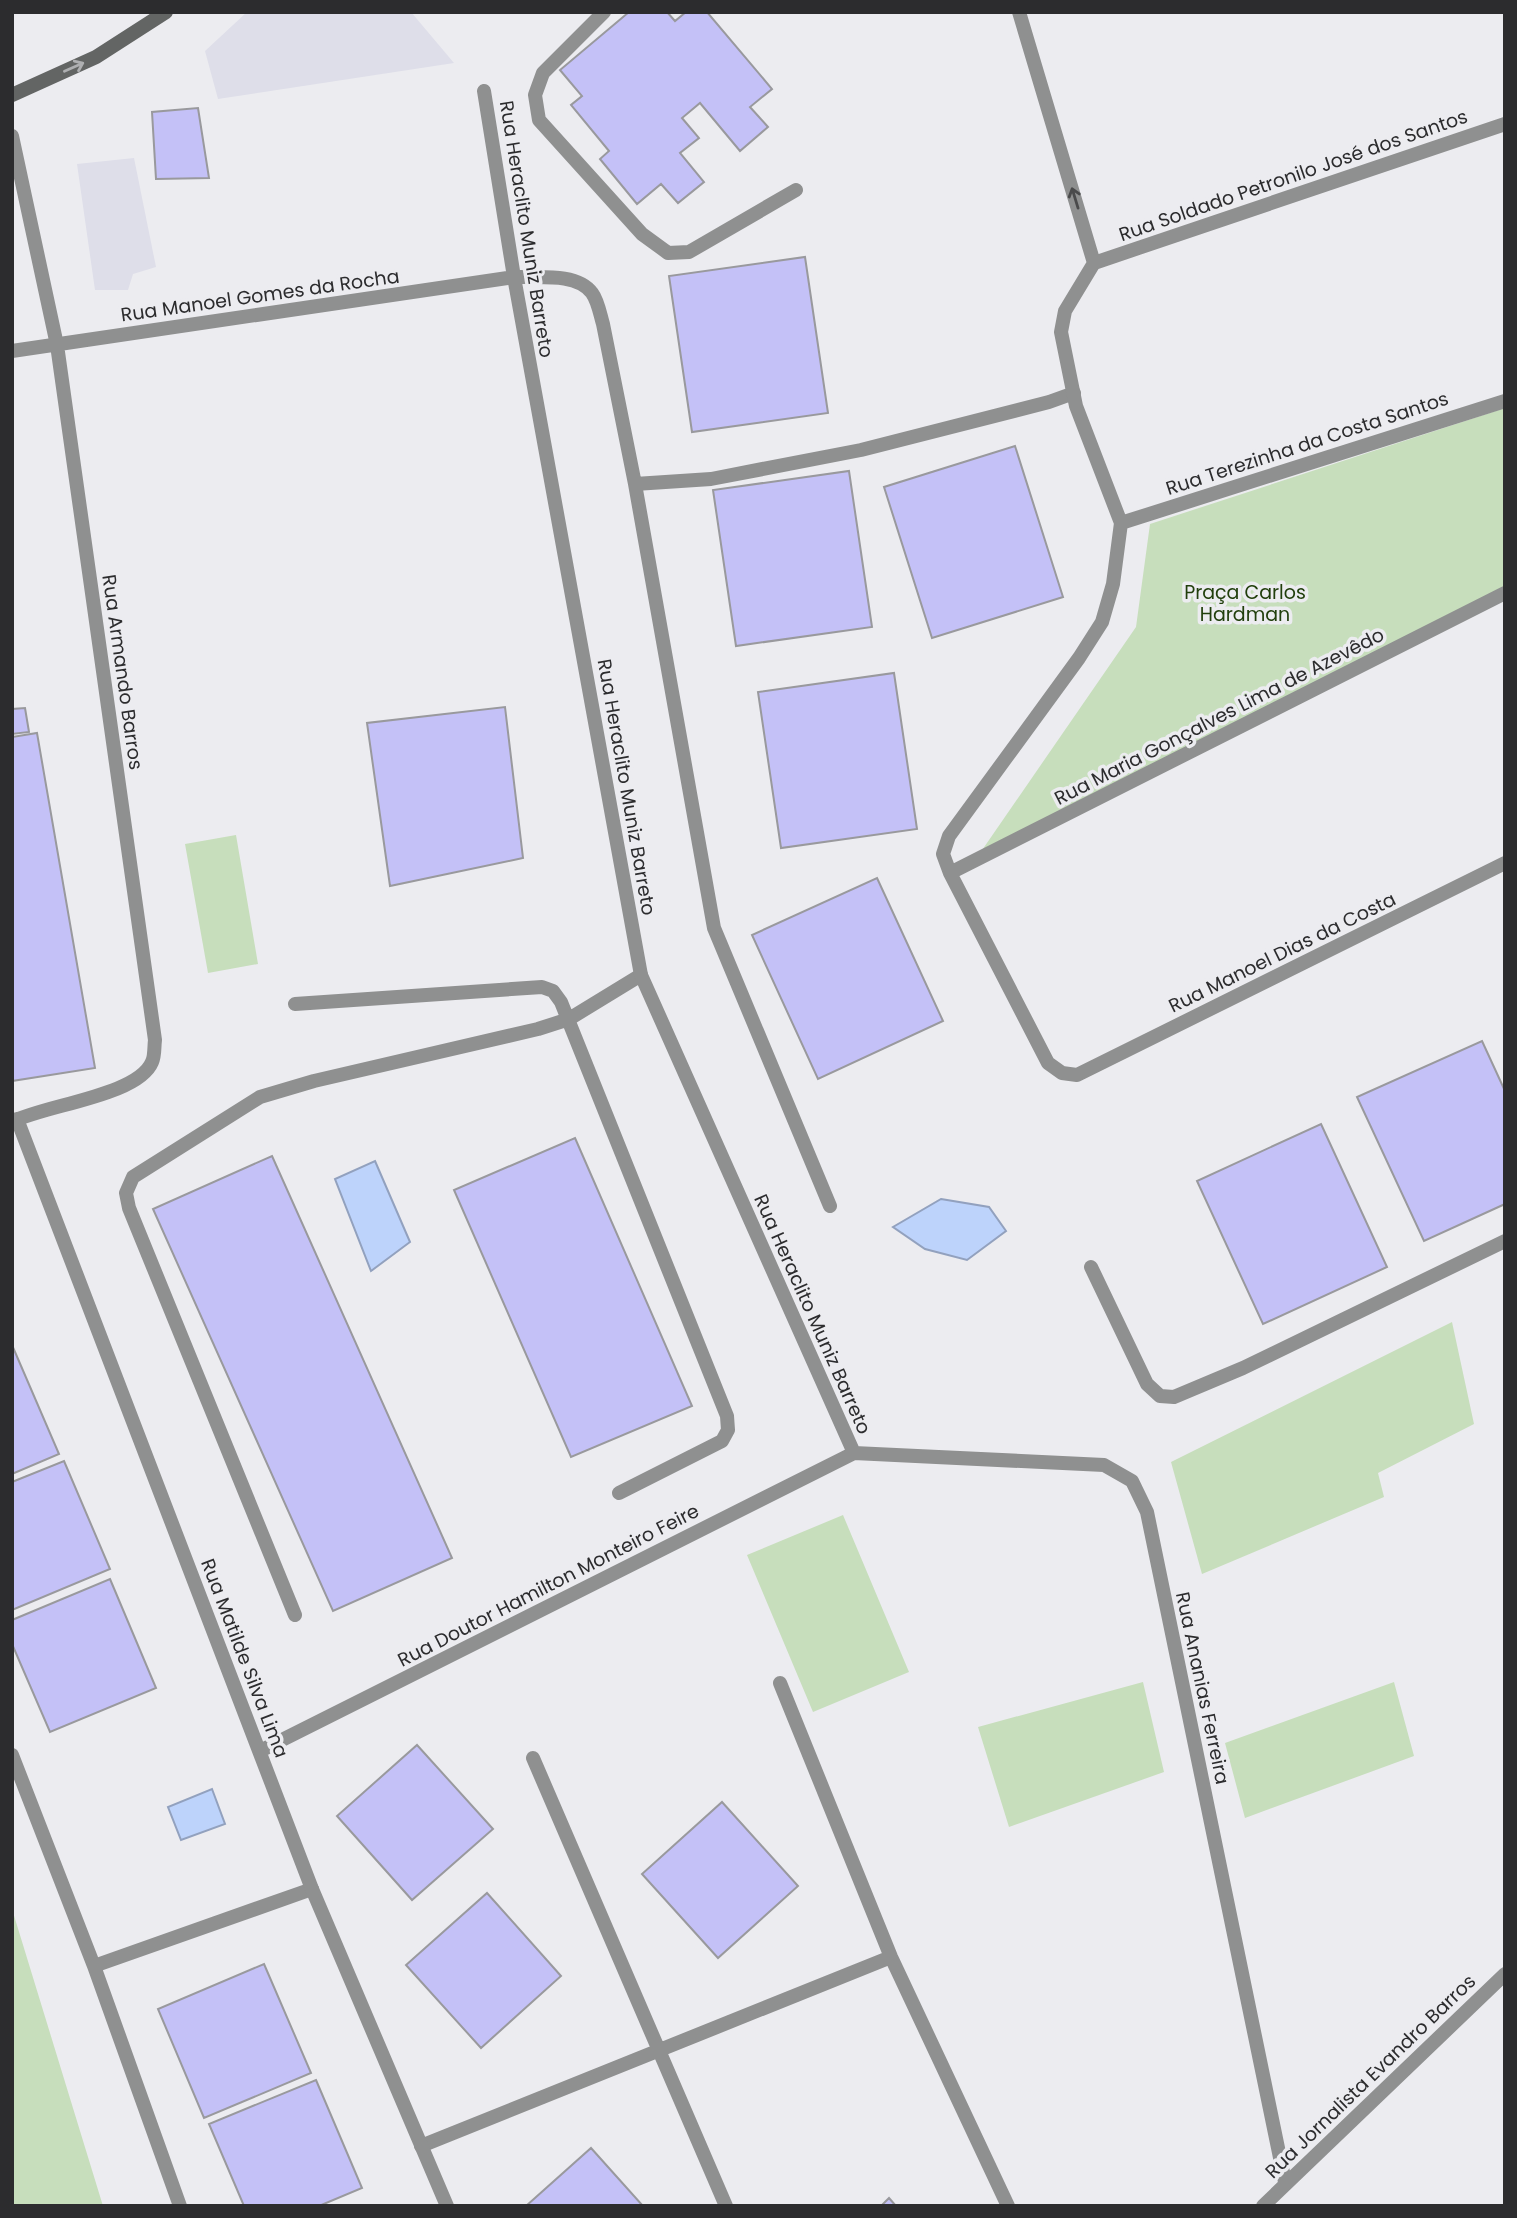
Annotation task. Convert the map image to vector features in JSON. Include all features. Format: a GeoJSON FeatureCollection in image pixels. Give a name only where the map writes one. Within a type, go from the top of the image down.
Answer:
{"type":"FeatureCollection","features":[{"type":"Feature","properties":{"kind":"main road"},"geometry":{"type":"LineString","coordinates":[[12,95],[96,57],[166,12]]}},
{"type":"Feature","properties":{"kind":"street"},"geometry":{"type":"LineString","coordinates":[[604,12],[543,73],[535,95],[539,120],[642,234],[668,253],[689,252],[796,190]]}},
{"type":"Feature","properties":{"kind":"street"},"geometry":{"type":"LineString","coordinates":[[950,873],[943,854],[949,836],[1079,658],[1102,622],[1113,584],[1121,523],[1076,406],[1061,332],[1065,311],[1094,263],[1019,12]]}},
{"type":"Feature","properties":{"kind":"street","name":"Rua Heraclito Muniz Barreto"},"geometry":{"type":"LineString","coordinates":[[484,91],[514,277],[642,975],[853,1453]]}},
{"type":"Feature","properties":{"kind":"street","name":"Rua Soldado Petronilo José dos Santos"},"geometry":{"type":"LineString","coordinates":[[1094,263],[1505,124]]}},
{"type":"Feature","properties":{"kind":"street","name":"Rua Armando Barros"},"geometry":{"type":"LineString","coordinates":[[12,136],[57,345],[155,1040],[152,1062],[141,1075],[124,1087],[15,1120]]}},
{"type":"Feature","properties":{"kind":"street","name":"Rua Manoel Gomes da Rocha"},"geometry":{"type":"LineString","coordinates":[[12,351],[514,277],[580,282],[592,292],[603,324],[635,484],[714,928],[830,1206]]}},
{"type":"Feature","properties":{"kind":"street"},"geometry":{"type":"LineString","coordinates":[[635,484],[711,479],[861,450],[1049,402],[1074,393]]}},
{"type":"Feature","properties":{"kind":"street","name":"Rua Terezinha da Costa Santos"},"geometry":{"type":"LineString","coordinates":[[1121,523],[1505,401]]}},
{"type":"Feature","properties":{"kind":"street","name":"Rua Maria Gonçalves Lima de Azevêdo"},"geometry":{"type":"LineString","coordinates":[[950,873],[1505,593]]}},
{"type":"Feature","properties":{"kind":"street","name":"Rua Manoel Dias da Costa"},"geometry":{"type":"LineString","coordinates":[[950,873],[1048,1063],[1062,1073],[1077,1076],[1505,863]]}},
{"type":"Feature","properties":{"kind":"street"},"geometry":{"type":"LineString","coordinates":[[295,1615],[129,1208],[126,1193],[133,1177],[260,1097],[538,1029],[569,1019],[642,975]]}},
{"type":"Feature","properties":{"kind":"street"},"geometry":{"type":"LineString","coordinates":[[295,1004],[542,987],[553,991],[569,1019],[727,1416],[728,1430],[722,1441],[619,1493]]}},
{"type":"Feature","properties":{"kind":"street","name":"Rua Matilde Silva Lima"},"geometry":{"type":"LineString","coordinates":[[15,1120],[312,1889],[447,2206]]}},
{"type":"Feature","properties":{"kind":"street"},"geometry":{"type":"LineString","coordinates":[[1091,1267],[1147,1384],[1160,1396],[1174,1396],[1243,1368],[1505,1241]]}},
{"type":"Feature","properties":{"kind":"street","name":"Rua Doutor Hamilton Monteiro Feire"},"geometry":{"type":"LineString","coordinates":[[260,1751],[853,1453]]}},
{"type":"Feature","properties":{"kind":"street","name":"Rua Ananias Ferreira"},"geometry":{"type":"LineString","coordinates":[[853,1453],[1104,1465],[1132,1481],[1147,1513],[1285,2182]]}},
{"type":"Feature","properties":{"kind":"street"},"geometry":{"type":"LineString","coordinates":[[780,1683],[891,1957],[1008,2206]]}},
{"type":"Feature","properties":{"kind":"street"},"geometry":{"type":"LineString","coordinates":[[12,1755],[94,1966],[180,2206]]}},
{"type":"Feature","properties":{"kind":"street"},"geometry":{"type":"LineString","coordinates":[[533,1758],[726,2206]]}},
{"type":"Feature","properties":{"kind":"street"},"geometry":{"type":"LineString","coordinates":[[94,1966],[312,1889]]}},
{"type":"Feature","properties":{"kind":"street"},"geometry":{"type":"LineString","coordinates":[[421,2146],[891,1957]]}},
{"type":"Feature","properties":{"kind":"street","name":"Rua Jornalista Evandro Barros"},"geometry":{"type":"LineString","coordinates":[[1263,2206],[1505,1974]]}},
{"type":"Feature","properties":{"kind":"shaded area"},"geometry":{"type":"Polygon","coordinates":[[[247,12],[411,12],[454,63],[218,99],[205,51],[247,12]]]}},
{"type":"Feature","properties":{"kind":"shaded area"},"geometry":{"type":"Polygon","coordinates":[[[134,158],[156,267],[133,274],[128,290],[95,290],[77,164],[134,158]]]}},
{"type":"Feature","properties":{"kind":"green space","name":"Praça Carlos Hardman"},"geometry":{"type":"Polygon","coordinates":[[[1505,408],[1505,589],[978,856],[1136,627],[1150,524],[1505,408]]]}},
{"type":"Feature","properties":{"kind":"green space"},"geometry":{"type":"Polygon","coordinates":[[[236,835],[258,964],[208,973],[185,844],[236,835]]]}},
{"type":"Feature","properties":{"kind":"green space"},"geometry":{"type":"Polygon","coordinates":[[[1452,1322],[1474,1424],[1378,1473],[1384,1497],[1202,1574],[1171,1462],[1452,1322]]]}},
{"type":"Feature","properties":{"kind":"green space"},"geometry":{"type":"Polygon","coordinates":[[[843,1515],[909,1672],[813,1712],[747,1555],[843,1515]]]}},
{"type":"Feature","properties":{"kind":"green space"},"geometry":{"type":"Polygon","coordinates":[[[1143,1682],[1164,1772],[1009,1827],[978,1727],[1143,1682]]]}},
{"type":"Feature","properties":{"kind":"green space"},"geometry":{"type":"Polygon","coordinates":[[[1394,1682],[1414,1756],[1245,1818],[1225,1743],[1394,1682]]]}},
{"type":"Feature","properties":{"kind":"green space"},"geometry":{"type":"Polygon","coordinates":[[[12,1909],[103,2206],[14,2206],[12,1909]]]}},
{"type":"Feature","properties":{"kind":"water"},"geometry":{"type":"Polygon","coordinates":[[[375,1161],[410,1242],[371,1271],[335,1179],[375,1161]]]}},
{"type":"Feature","properties":{"kind":"water"},"geometry":{"type":"Polygon","coordinates":[[[941,1199],[989,1207],[1006,1231],[967,1260],[925,1249],[893,1227],[941,1199]]]}},
{"type":"Feature","properties":{"kind":"water"},"geometry":{"type":"Polygon","coordinates":[[[212,1789],[225,1824],[181,1840],[168,1807],[212,1789]]]}},
{"type":"Feature","properties":{"kind":"building"},"geometry":{"type":"Polygon","coordinates":[[[629,12],[667,12],[675,21],[686,12],[707,12],[772,89],[750,107],[768,127],[740,151],[700,103],[682,118],[699,138],[680,153],[704,182],[678,203],[661,184],[637,204],[600,159],[609,151],[571,105],[582,96],[560,70],[629,12]]]}},
{"type":"Feature","properties":{"kind":"building"},"geometry":{"type":"Polygon","coordinates":[[[198,108],[209,178],[156,179],[152,112],[198,108]]]}},
{"type":"Feature","properties":{"kind":"building"},"geometry":{"type":"Polygon","coordinates":[[[805,257],[828,413],[692,432],[669,276],[805,257]]]}},
{"type":"Feature","properties":{"kind":"building"},"geometry":{"type":"Polygon","coordinates":[[[1015,446],[1063,597],[932,638],[884,487],[1015,446]]]}},
{"type":"Feature","properties":{"kind":"building"},"geometry":{"type":"Polygon","coordinates":[[[849,471],[872,627],[736,646],[713,490],[849,471]]]}},
{"type":"Feature","properties":{"kind":"building"},"geometry":{"type":"Polygon","coordinates":[[[894,673],[917,829],[781,848],[758,692],[894,673]]]}},
{"type":"Feature","properties":{"kind":"building"},"geometry":{"type":"Polygon","coordinates":[[[505,707],[523,858],[390,886],[367,723],[505,707]]]}},
{"type":"Feature","properties":{"kind":"building"},"geometry":{"type":"Polygon","coordinates":[[[25,708],[29,732],[12,734],[12,709],[25,708]]]}},
{"type":"Feature","properties":{"kind":"building"},"geometry":{"type":"Polygon","coordinates":[[[37,733],[95,1068],[12,1081],[12,737],[37,733]]]}},
{"type":"Feature","properties":{"kind":"building"},"geometry":{"type":"Polygon","coordinates":[[[877,878],[943,1021],[818,1079],[752,935],[877,878]]]}},
{"type":"Feature","properties":{"kind":"building"},"geometry":{"type":"Polygon","coordinates":[[[1482,1041],[1505,1091],[1505,1204],[1424,1241],[1357,1097],[1482,1041]]]}},
{"type":"Feature","properties":{"kind":"building"},"geometry":{"type":"Polygon","coordinates":[[[1321,1124],[1387,1267],[1263,1324],[1197,1181],[1321,1124]]]}},
{"type":"Feature","properties":{"kind":"building"},"geometry":{"type":"Polygon","coordinates":[[[575,1138],[692,1406],[571,1457],[454,1190],[575,1138]]]}},
{"type":"Feature","properties":{"kind":"building"},"geometry":{"type":"Polygon","coordinates":[[[272,1156],[452,1558],[333,1611],[153,1209],[272,1156]]]}},
{"type":"Feature","properties":{"kind":"building"},"geometry":{"type":"Polygon","coordinates":[[[12,1345],[59,1454],[12,1474],[12,1345]]]}},
{"type":"Feature","properties":{"kind":"building"},"geometry":{"type":"Polygon","coordinates":[[[64,1461],[110,1569],[12,1610],[12,1482],[64,1461]]]}},
{"type":"Feature","properties":{"kind":"building"},"geometry":{"type":"Polygon","coordinates":[[[110,1579],[156,1688],[50,1732],[12,1644],[12,1620],[110,1579]]]}},
{"type":"Feature","properties":{"kind":"building"},"geometry":{"type":"Polygon","coordinates":[[[417,1745],[493,1829],[412,1900],[337,1816],[417,1745]]]}},
{"type":"Feature","properties":{"kind":"building"},"geometry":{"type":"Polygon","coordinates":[[[722,1802],[798,1886],[718,1958],[642,1874],[722,1802]]]}},
{"type":"Feature","properties":{"kind":"building"},"geometry":{"type":"Polygon","coordinates":[[[487,1893],[561,1976],[481,2048],[406,1965],[487,1893]]]}},
{"type":"Feature","properties":{"kind":"building"},"geometry":{"type":"Polygon","coordinates":[[[264,1964],[311,2073],[204,2118],[158,2009],[264,1964]]]}},
{"type":"Feature","properties":{"kind":"building"},"geometry":{"type":"Polygon","coordinates":[[[316,2080],[362,2188],[319,2206],[244,2206],[209,2124],[316,2080]]]}},
{"type":"Feature","properties":{"kind":"building"},"geometry":{"type":"Polygon","coordinates":[[[591,2148],[643,2206],[526,2206],[591,2148]]]}},
{"type":"Feature","properties":{"kind":"building"},"geometry":{"type":"Polygon","coordinates":[[[889,2198],[896,2206],[881,2206],[889,2198]]]}}]}
